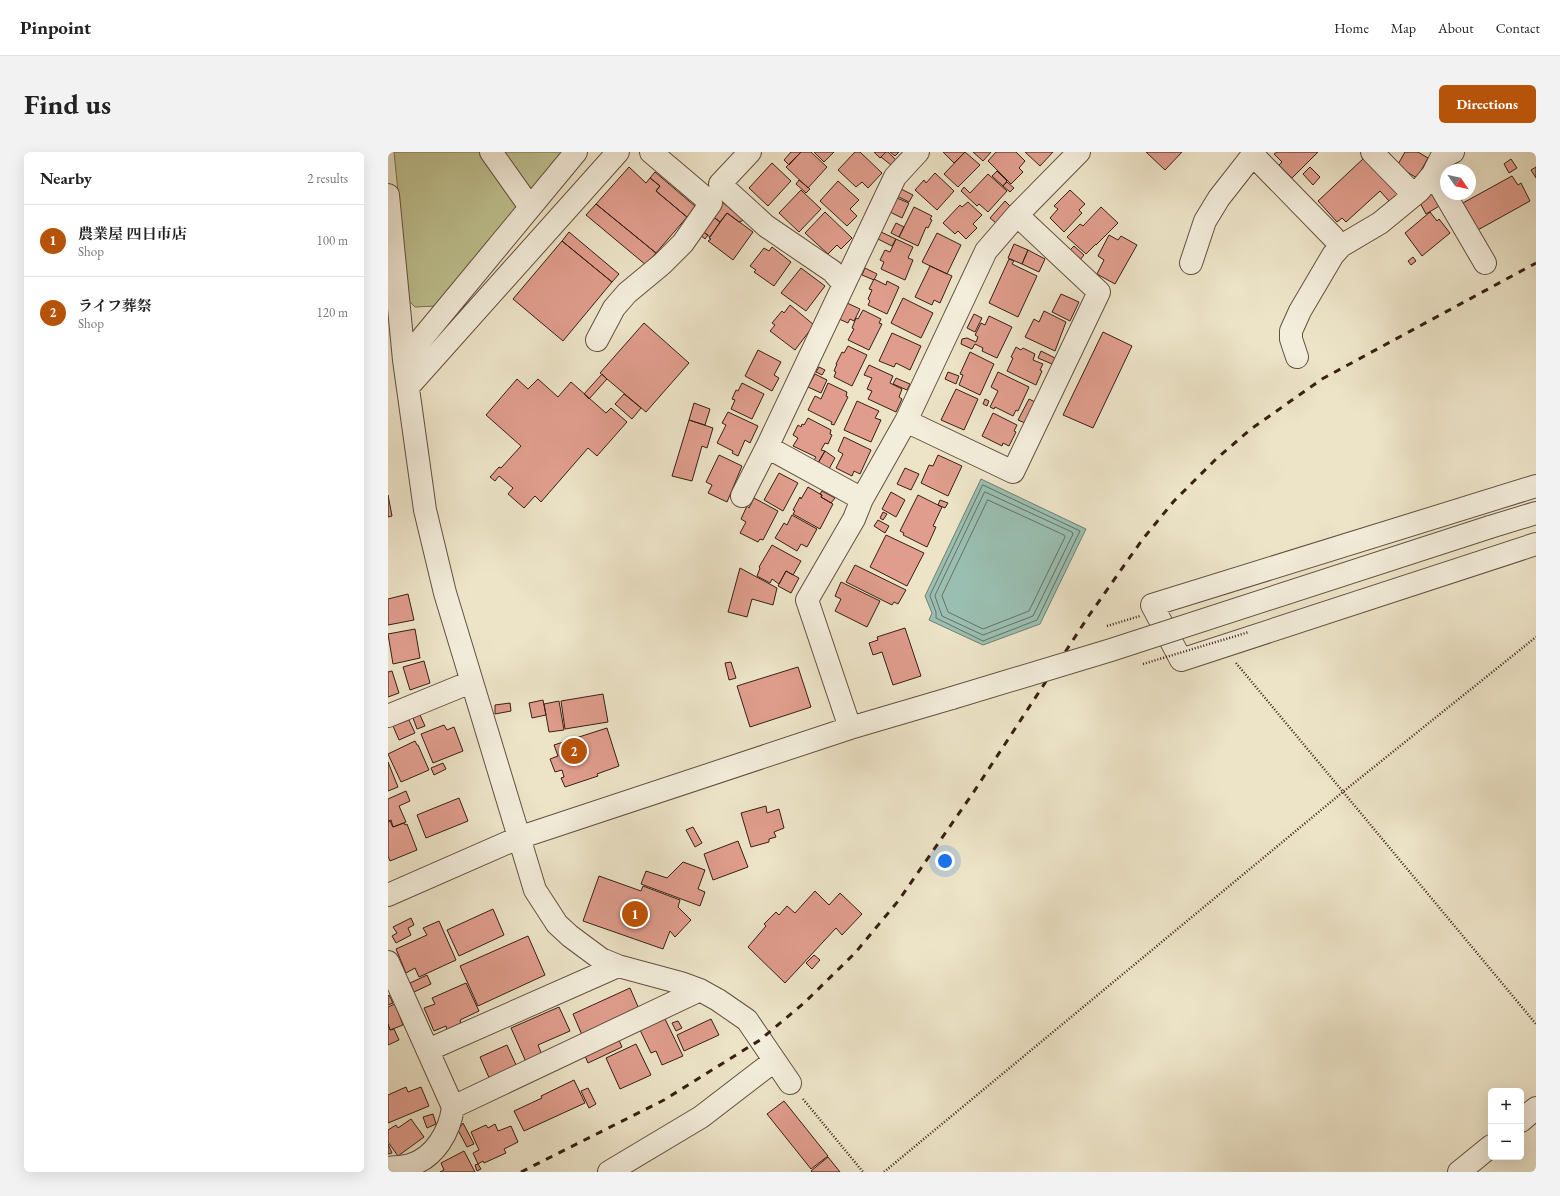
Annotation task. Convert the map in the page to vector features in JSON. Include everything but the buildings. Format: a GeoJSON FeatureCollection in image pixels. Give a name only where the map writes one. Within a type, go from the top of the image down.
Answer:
{"type":"FeatureCollection","features":[{"type":"Feature","properties":{"kind":"street"},"geometry":{"type":"LineString","coordinates":[[491,152],[530,207]]}},
{"type":"Feature","properties":{"kind":"street"},"geometry":{"type":"LineString","coordinates":[[404,360],[576,152]]}},
{"type":"Feature","properties":{"kind":"street"},"geometry":{"type":"LineString","coordinates":[[408,387],[618,152]]}},
{"type":"Feature","properties":{"kind":"street"},"geometry":{"type":"LineString","coordinates":[[597,340],[614,308],[627,293],[662,264],[683,242],[711,203],[651,152]]}},
{"type":"Feature","properties":{"kind":"street"},"geometry":{"type":"LineString","coordinates":[[750,152],[720,184],[766,226],[832,271],[844,284]]}},
{"type":"Feature","properties":{"kind":"street"},"geometry":{"type":"LineString","coordinates":[[742,496],[767,447],[895,177],[918,152]]}},
{"type":"Feature","properties":{"kind":"street"},"geometry":{"type":"LineString","coordinates":[[850,728],[806,600],[854,519],[862,499],[906,421],[986,251],[1017,215],[1080,152]]}},
{"type":"Feature","properties":{"kind":"street"},"geometry":{"type":"LineString","coordinates":[[1372,152],[1407,188]]}},
{"type":"Feature","properties":{"kind":"street"},"geometry":{"type":"LineString","coordinates":[[1297,357],[1291,339],[1291,331],[1300,311],[1333,255],[1341,246],[1393,214],[1419,191],[1433,174],[1441,158],[1453,152]]}},
{"type":"Feature","properties":{"kind":"street"},"geometry":{"type":"LineString","coordinates":[[1192,264],[1205,221],[1219,198],[1254,154],[1333,237]]}},
{"type":"Feature","properties":{"kind":"street"},"geometry":{"type":"LineString","coordinates":[[1433,174],[1485,263]]}},
{"type":"Feature","properties":{"kind":"street"},"geometry":{"type":"LineString","coordinates":[[388,195],[404,360],[425,510],[445,593],[535,890],[557,924],[570,936],[601,959],[618,966],[681,983],[700,990],[718,1000],[747,1020],[790,1083]]}},
{"type":"Feature","properties":{"kind":"street"},"geometry":{"type":"LineString","coordinates":[[906,421],[1013,472],[1099,292],[1017,215]]}},
{"type":"Feature","properties":{"kind":"street"},"geometry":{"type":"LineString","coordinates":[[767,447],[862,499]]}},
{"type":"Feature","properties":{"kind":"street"},"geometry":{"type":"LineString","coordinates":[[1536,486],[1152,605],[1181,660],[1536,544]]}},
{"type":"Feature","properties":{"kind":"street"},"geometry":{"type":"LineString","coordinates":[[388,895],[518,838],[850,728],[1119,647],[1536,513]]}},
{"type":"Feature","properties":{"kind":"street"},"geometry":{"type":"LineString","coordinates":[[388,716],[471,682]]}},
{"type":"Feature","properties":{"kind":"street"},"geometry":{"type":"LineString","coordinates":[[388,962],[453,1107],[452,1118],[438,1146],[422,1159],[411,1165],[388,1168]]}},
{"type":"Feature","properties":{"kind":"street"},"geometry":{"type":"LineString","coordinates":[[428,1050],[618,966]]}},
{"type":"Feature","properties":{"kind":"street"},"geometry":{"type":"LineString","coordinates":[[453,1107],[700,990]]}},
{"type":"Feature","properties":{"kind":"street"},"geometry":{"type":"LineString","coordinates":[[609,1172],[702,1117],[774,1061]]}},
{"type":"Feature","properties":{"kind":"street"},"geometry":{"type":"LineString","coordinates":[[1524,1118],[1536,1108]]}},
{"type":"Feature","properties":{"kind":"street"},"geometry":{"type":"LineString","coordinates":[[1459,1172],[1488,1148]]}},
{"type":"Feature","properties":{"kind":"path"},"geometry":{"type":"LineString","coordinates":[[1136,667],[1249,632]]}},
{"type":"Feature","properties":{"kind":"path"},"geometry":{"type":"LineString","coordinates":[[884,1172],[1344,791],[1536,637]]}},
{"type":"Feature","properties":{"kind":"path"},"geometry":{"type":"LineString","coordinates":[[1222,646],[1536,1024]]}},
{"type":"Feature","properties":{"kind":"path"},"geometry":{"type":"LineString","coordinates":[[790,1083],[863,1172]]}},
{"type":"Feature","properties":{"kind":"green space"},"geometry":{"type":"Polygon","coordinates":[[[394,152],[486,152],[515,199],[516,209],[436,306],[415,307],[409,301],[394,152]]]}},
{"type":"Feature","properties":{"kind":"green space"},"geometry":{"type":"Polygon","coordinates":[[[499,152],[565,152],[532,188],[526,187],[499,152]]]}},
{"type":"Feature","properties":{"kind":"water"},"geometry":{"type":"Polygon","coordinates":[[[981,479],[1086,529],[1040,624],[983,645],[929,620],[932,613],[925,596],[981,479]]]}},
{"type":"Feature","properties":{"kind":"railway"},"geometry":{"type":"LineString","coordinates":[[521,1172],[664,1100],[760,1040],[804,1003],[855,953],[899,900],[973,793],[1090,614],[1142,540],[1174,501],[1216,459],[1251,429],[1322,379],[1536,263]]}},
{"type":"Feature","properties":{"kind":"place","name":"ライフ葬祭"},"geometry":{"type":"Point","coordinates":[574,751]}},
{"type":"Feature","properties":{"kind":"place","name":"農業屋 四日市店"},"geometry":{"type":"Point","coordinates":[635,914]}}]}
